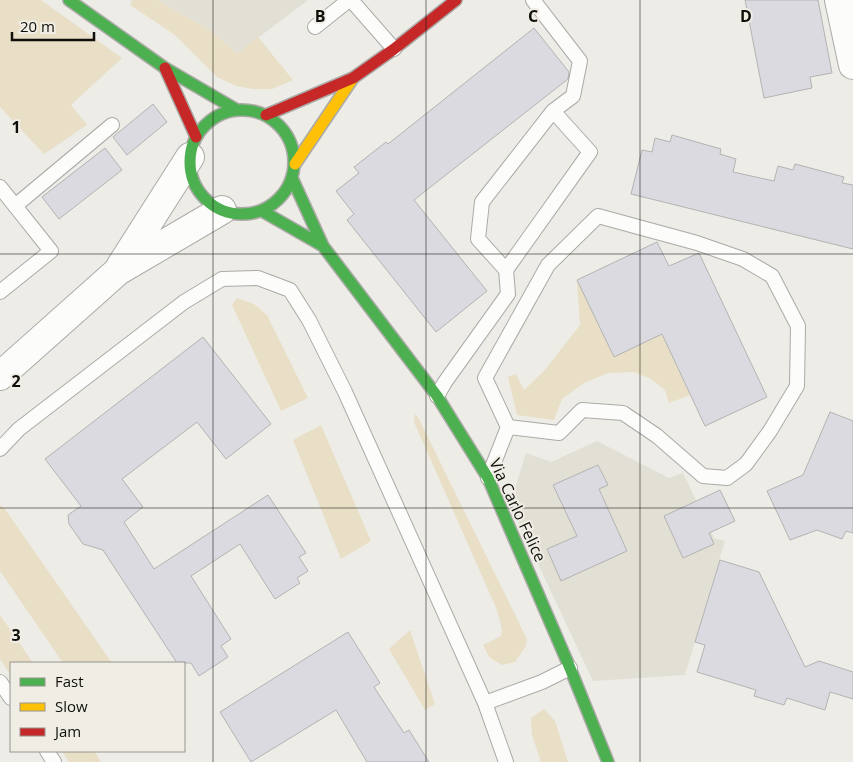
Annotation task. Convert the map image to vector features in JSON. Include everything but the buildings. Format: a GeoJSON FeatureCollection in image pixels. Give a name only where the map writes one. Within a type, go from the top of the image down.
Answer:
{"type":"FeatureCollection","features":[{"type":"Feature","properties":{"kind":"main road"},"geometry":{"type":"LineString","coordinates":[[69,0],[165,68],[237,110]]}},
{"type":"Feature","properties":{"kind":"main road"},"geometry":{"type":"LineString","coordinates":[[266,115],[353,78],[394,49],[456,0]]}},
{"type":"Feature","properties":{"kind":"main road"},"geometry":{"type":"LineString","coordinates":[[165,68],[193,147],[191,174],[198,189],[208,201],[222,210],[235,214],[249,214],[262,211],[276,202],[286,191],[292,178],[295,164],[293,149],[288,135],[266,115],[252,110],[237,110],[221,114],[211,120],[207,123],[193,147]]}},
{"type":"Feature","properties":{"kind":"main road"},"geometry":{"type":"LineString","coordinates":[[295,164],[353,78]]}},
{"type":"Feature","properties":{"kind":"main road","name":"Via Carlo Felice"},"geometry":{"type":"LineString","coordinates":[[292,178],[323,246],[438,396],[488,478],[570,668],[608,762]]}},
{"type":"Feature","properties":{"kind":"main road","name":"Via Carlo Felice"},"geometry":{"type":"LineString","coordinates":[[262,211],[323,246]]}},
{"type":"Feature","properties":{"kind":"street"},"geometry":{"type":"LineString","coordinates":[[839,0],[853,65]]}},
{"type":"Feature","properties":{"kind":"street"},"geometry":{"type":"LineString","coordinates":[[118,271],[193,147]]}},
{"type":"Feature","properties":{"kind":"street"},"geometry":{"type":"LineString","coordinates":[[0,376],[118,271],[222,210]]}},
{"type":"Feature","properties":{"kind":"lane"},"geometry":{"type":"LineString","coordinates":[[315,27],[350,0],[394,49]]}},
{"type":"Feature","properties":{"kind":"lane"},"geometry":{"type":"LineString","coordinates":[[438,396],[445,382],[508,294],[506,270],[478,239],[482,202],[553,111],[573,96],[580,61],[534,0]]}},
{"type":"Feature","properties":{"kind":"lane"},"geometry":{"type":"LineString","coordinates":[[506,270],[590,152],[553,111]]}},
{"type":"Feature","properties":{"kind":"lane"},"geometry":{"type":"LineString","coordinates":[[15,206],[112,126]]}},
{"type":"Feature","properties":{"kind":"lane"},"geometry":{"type":"LineString","coordinates":[[0,187],[51,251],[0,292]]}},
{"type":"Feature","properties":{"kind":"lane"},"geometry":{"type":"LineString","coordinates":[[488,478],[508,427],[485,378],[548,266],[598,216],[698,242],[743,259],[772,276],[798,326],[797,386],[770,431],[746,464],[727,478],[702,476],[657,436],[623,413],[582,410],[559,433],[508,427]]}},
{"type":"Feature","properties":{"kind":"lane"},"geometry":{"type":"LineString","coordinates":[[0,449],[19,429],[176,308],[222,279],[258,278],[290,290],[309,320],[345,392],[485,703],[506,762]]}},
{"type":"Feature","properties":{"kind":"lane"},"geometry":{"type":"LineString","coordinates":[[485,703],[542,682],[570,668]]}},
{"type":"Feature","properties":{"kind":"lane"},"geometry":{"type":"LineString","coordinates":[[0,682],[10,697]]}},
{"type":"Feature","properties":{"kind":"shaded area"},"geometry":{"type":"Polygon","coordinates":[[[0,0],[41,0],[122,58],[71,105],[87,125],[44,154],[0,107],[0,0]]]}},
{"type":"Feature","properties":{"kind":"shaded area"},"geometry":{"type":"Polygon","coordinates":[[[132,0],[157,0],[213,32],[237,54],[258,37],[293,80],[272,89],[253,89],[236,86],[217,77],[175,35],[130,5],[132,0]]]}},
{"type":"Feature","properties":{"kind":"shaded area"},"geometry":{"type":"Polygon","coordinates":[[[157,0],[308,0],[237,54],[213,32],[157,0]]]}},
{"type":"Feature","properties":{"kind":"shaded area"},"geometry":{"type":"Polygon","coordinates":[[[577,280],[614,357],[662,334],[690,395],[669,403],[665,390],[651,379],[634,372],[608,373],[584,383],[562,399],[554,420],[517,415],[508,377],[516,374],[524,390],[544,371],[580,325],[577,280]]]}},
{"type":"Feature","properties":{"kind":"shaded area"},"geometry":{"type":"Polygon","coordinates":[[[237,298],[254,304],[267,315],[308,398],[281,411],[232,305],[237,298]]]}},
{"type":"Feature","properties":{"kind":"shaded area"},"geometry":{"type":"Polygon","coordinates":[[[415,414],[527,639],[526,646],[515,662],[502,665],[490,658],[483,645],[501,636],[502,630],[497,610],[414,422],[415,414]]]}},
{"type":"Feature","properties":{"kind":"shaded area"},"geometry":{"type":"Polygon","coordinates":[[[321,425],[371,541],[341,559],[293,440],[321,425]]]}},
{"type":"Feature","properties":{"kind":"shaded area"},"geometry":{"type":"Polygon","coordinates":[[[597,441],[669,478],[683,473],[714,538],[725,541],[685,675],[593,681],[510,504],[526,453],[551,462],[597,441]]]}},
{"type":"Feature","properties":{"kind":"shaded area"},"geometry":{"type":"Polygon","coordinates":[[[0,505],[5,509],[111,662],[62,662],[0,571],[0,505]]]}},
{"type":"Feature","properties":{"kind":"shaded area"},"geometry":{"type":"Polygon","coordinates":[[[0,615],[32,662],[10,662],[10,674],[0,659],[0,615]]]}},
{"type":"Feature","properties":{"kind":"shaded area"},"geometry":{"type":"Polygon","coordinates":[[[410,630],[435,704],[425,710],[389,649],[410,630]]]}},
{"type":"Feature","properties":{"kind":"shaded area"},"geometry":{"type":"Polygon","coordinates":[[[544,709],[555,721],[568,762],[541,762],[532,735],[531,718],[544,709]]]}},
{"type":"Feature","properties":{"kind":"shaded area"},"geometry":{"type":"Polygon","coordinates":[[[63,752],[95,752],[101,762],[69,762],[63,752]]]}},
{"type":"Feature","properties":{"kind":"traffic: fast"},"geometry":{"type":"LineString","coordinates":[[69,0],[165,68],[237,110]]}},
{"type":"Feature","properties":{"kind":"traffic: fast"},"geometry":{"type":"LineString","coordinates":[[242,110],[262,114],[279,125],[290,142],[294,162],[290,182],[279,199],[262,210],[242,214],[222,210],[205,199],[194,182],[190,162],[194,142],[205,125],[222,114],[242,110]]}},
{"type":"Feature","properties":{"kind":"traffic: fast"},"geometry":{"type":"LineString","coordinates":[[292,178],[323,246],[437,396],[488,478],[570,668],[608,762]]}},
{"type":"Feature","properties":{"kind":"traffic: fast"},"geometry":{"type":"LineString","coordinates":[[262,211],[323,246]]}},
{"type":"Feature","properties":{"kind":"traffic: slow"},"geometry":{"type":"LineString","coordinates":[[295,164],[353,78]]}},
{"type":"Feature","properties":{"kind":"traffic: jam"},"geometry":{"type":"LineString","coordinates":[[266,115],[353,78],[394,49],[456,0]]}},
{"type":"Feature","properties":{"kind":"traffic: jam"},"geometry":{"type":"LineString","coordinates":[[165,68],[196,137]]}}]}
